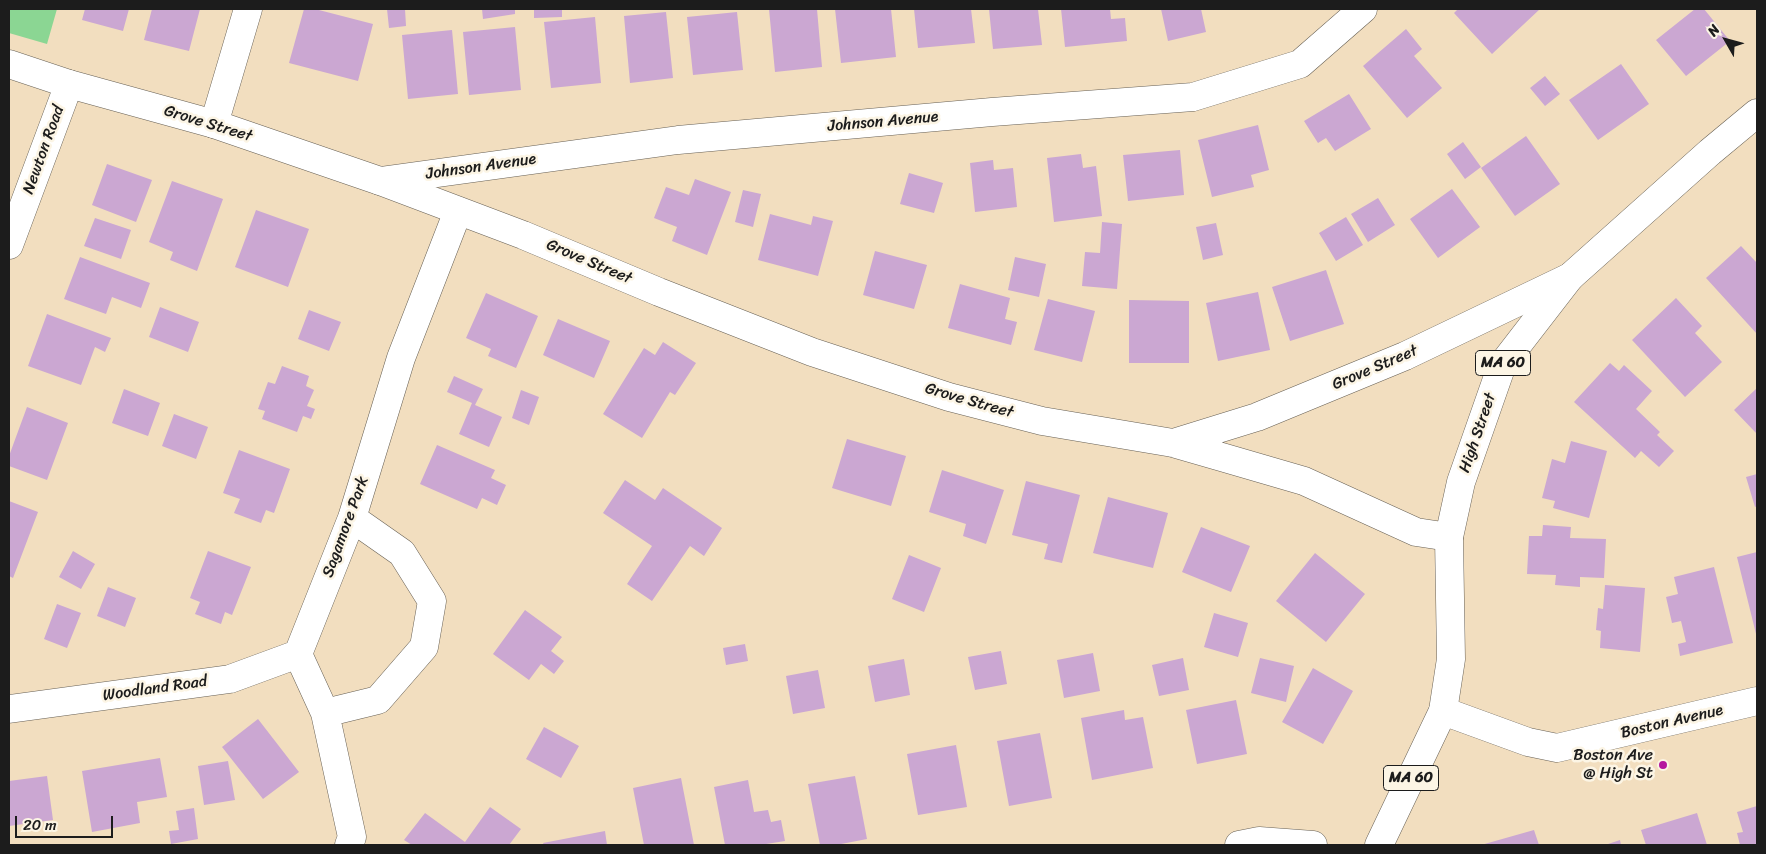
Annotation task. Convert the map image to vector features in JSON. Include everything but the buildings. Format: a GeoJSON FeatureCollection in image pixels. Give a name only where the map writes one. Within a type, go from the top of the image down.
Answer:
{"type":"FeatureCollection","features":[{"type":"Feature","properties":{"kind":"street"},"geometry":{"type":"LineString","coordinates":[[214,124],[248,9]]}},
{"type":"Feature","properties":{"kind":"street","name":"Johnson Avenue"},"geometry":{"type":"LineString","coordinates":[[380,182],[678,140],[992,112],[1193,97],[1300,64],[1364,9]]}},
{"type":"Feature","properties":{"kind":"street","name":"Grove Street"},"geometry":{"type":"LineString","coordinates":[[9,64],[69,84],[214,124],[380,182],[523,235],[659,292],[812,352],[949,397],[1042,421],[1173,443],[1304,481],[1416,532],[1449,537]]}},
{"type":"Feature","properties":{"kind":"street","name":"Newton Road"},"geometry":{"type":"LineString","coordinates":[[9,245],[69,84]]}},
{"type":"Feature","properties":{"kind":"street","name":"High Street"},"geometry":{"type":"LineString","coordinates":[[1379,845],[1443,712],[1451,659],[1449,537],[1461,482],[1502,365],[1570,277],[1710,152],[1757,113]]}},
{"type":"Feature","properties":{"kind":"street","name":"Sagamore Park"},"geometry":{"type":"LineString","coordinates":[[298,654],[352,518],[401,358],[458,210]]}},
{"type":"Feature","properties":{"kind":"street","name":"Grove Street"},"geometry":{"type":"LineString","coordinates":[[1173,443],[1257,416],[1405,356],[1570,277]]}},
{"type":"Feature","properties":{"kind":"street"},"geometry":{"type":"LineString","coordinates":[[325,713],[378,700],[424,647],[432,601],[402,553],[352,518]]}},
{"type":"Feature","properties":{"kind":"street"},"geometry":{"type":"LineString","coordinates":[[298,654],[325,713],[352,837],[349,845]]}},
{"type":"Feature","properties":{"kind":"street","name":"Woodland Road"},"geometry":{"type":"LineString","coordinates":[[9,710],[230,678],[298,654]]}},
{"type":"Feature","properties":{"kind":"street","name":"Boston Avenue"},"geometry":{"type":"LineString","coordinates":[[1443,712],[1528,742],[1557,748],[1757,702]]}},
{"type":"Feature","properties":{"kind":"street"},"geometry":{"type":"LineString","coordinates":[[1239,845],[1259,841],[1313,845]]}},
{"type":"Feature","properties":{"kind":"green space"},"geometry":{"type":"Polygon","coordinates":[[[9,9],[57,9],[47,44],[9,33],[9,9]]]}},
{"type":"Feature","properties":{"kind":"place","name":"Boston Ave @ High St"},"geometry":{"type":"Point","coordinates":[1663,765]}}]}
